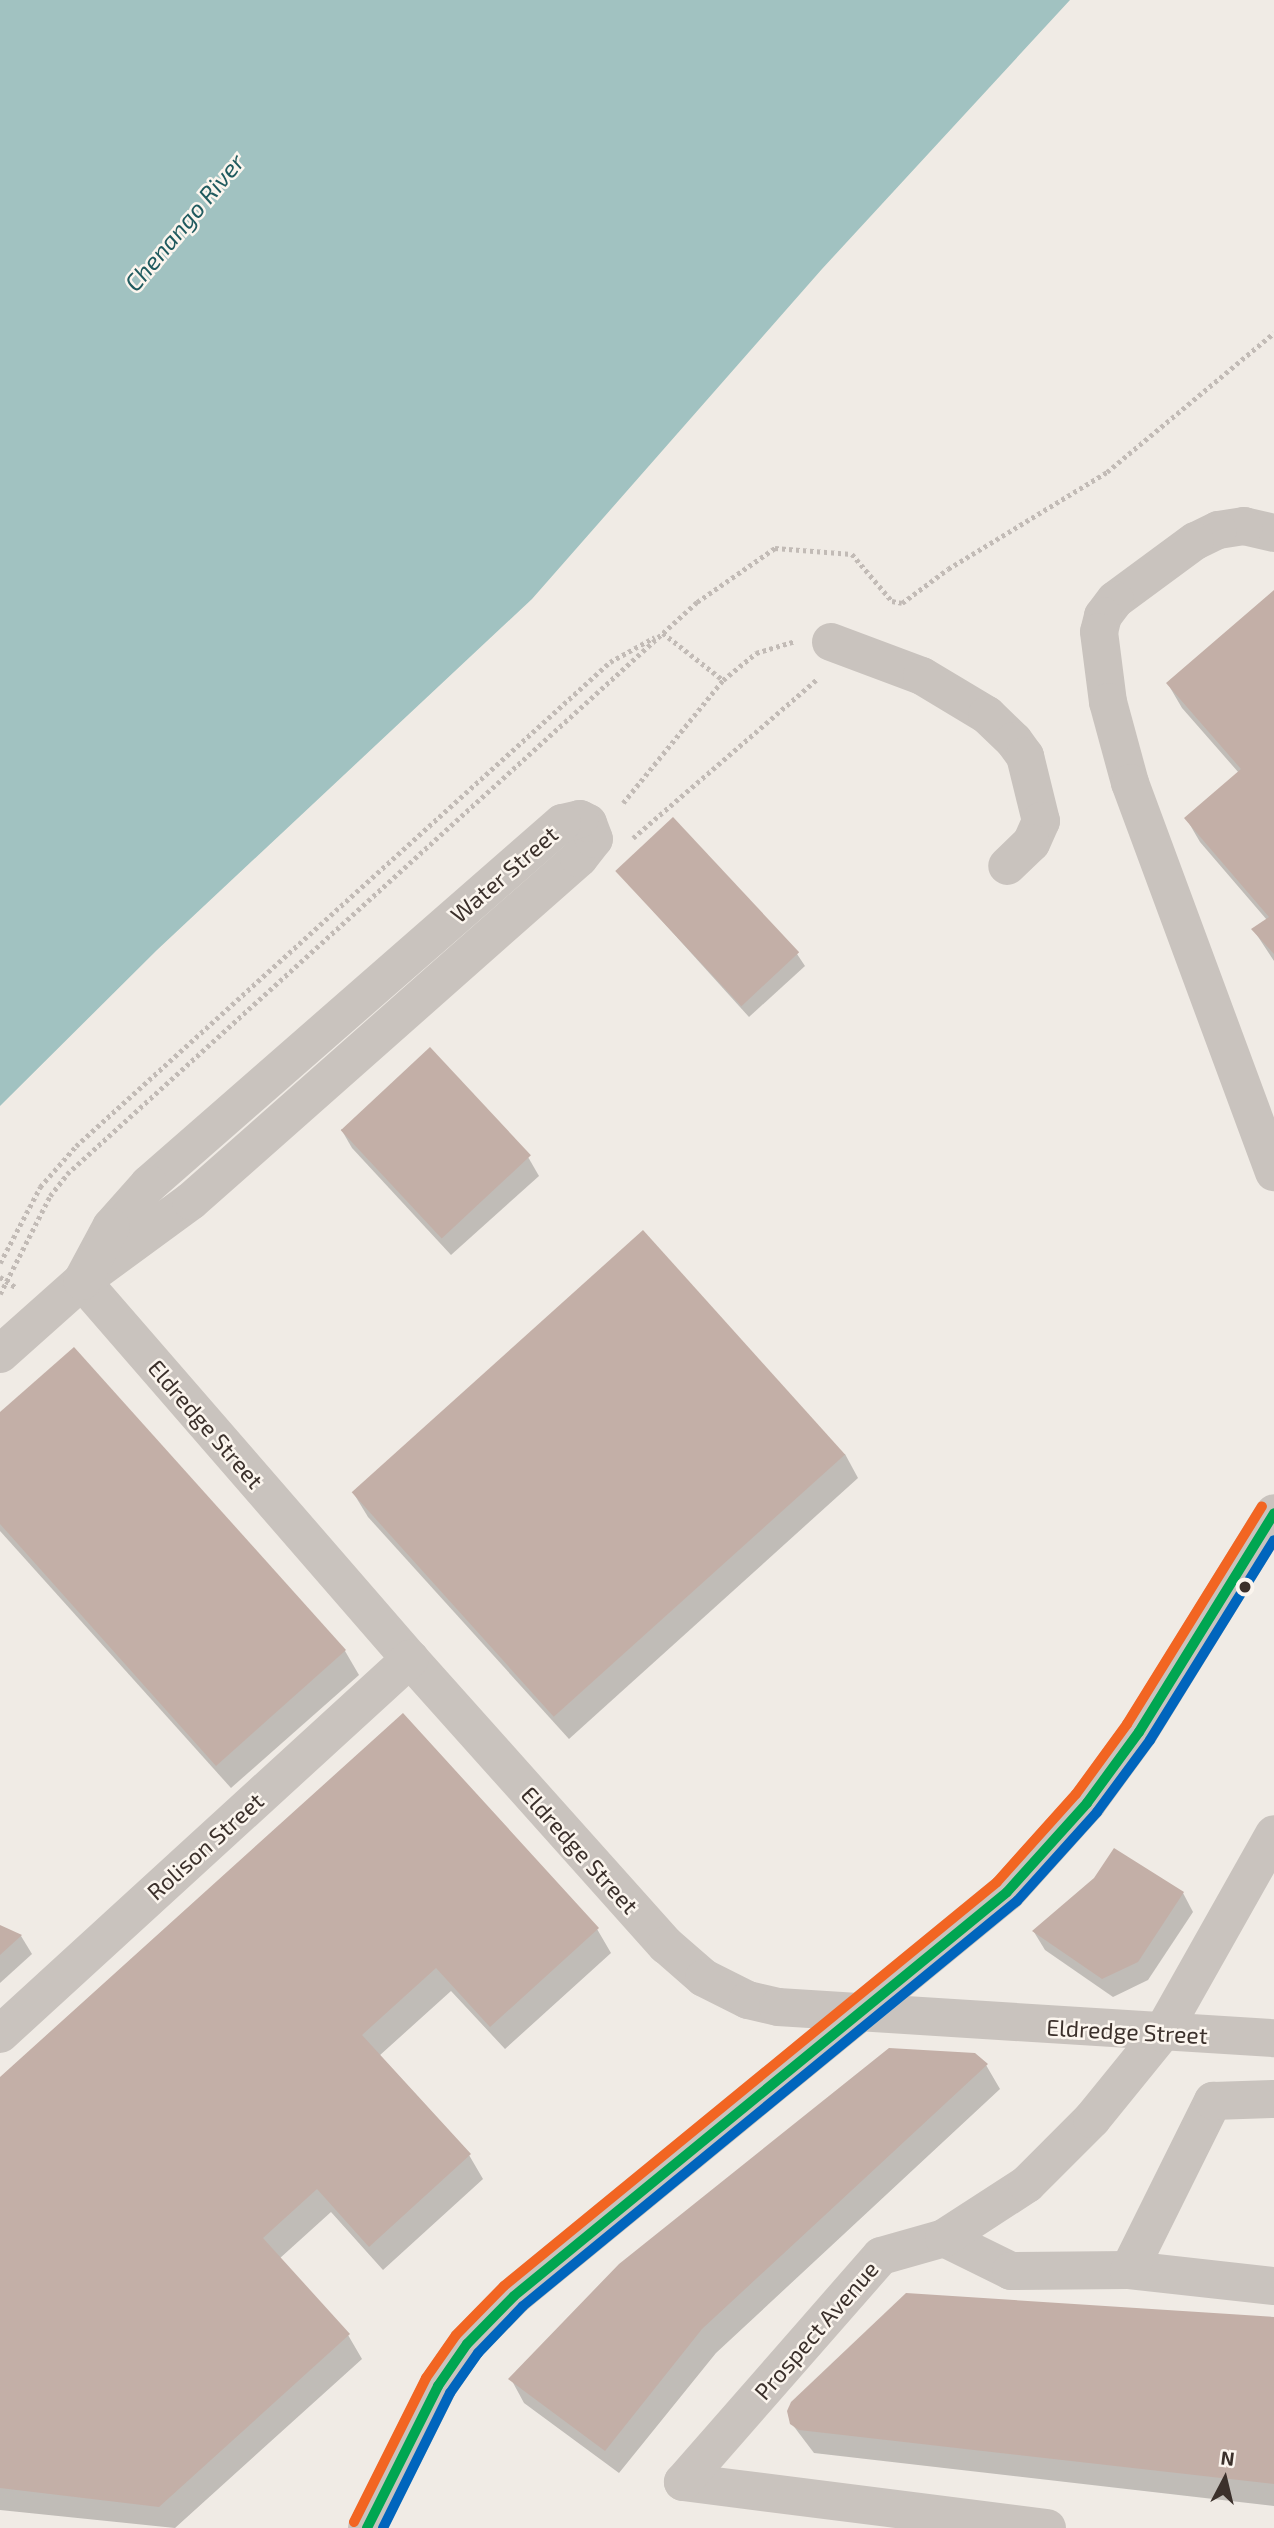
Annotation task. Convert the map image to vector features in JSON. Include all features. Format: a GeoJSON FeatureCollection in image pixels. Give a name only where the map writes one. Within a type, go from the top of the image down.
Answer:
{"type":"FeatureCollection","features":[{"type":"Feature","properties":{"kind":"street"},"geometry":{"type":"LineString","coordinates":[[1274,533],[1244,526],[1218,530],[1195,541],[1115,600],[1103,616],[1099,632],[1108,702],[1130,783],[1274,1172]]}},
{"type":"Feature","properties":{"kind":"street"},"geometry":{"type":"LineString","coordinates":[[831,642],[922,676],[986,715],[1014,741],[1025,756],[1041,821],[1031,843],[1007,866]]}},
{"type":"Feature","properties":{"kind":"street","name":"Water Street"},"geometry":{"type":"LineString","coordinates":[[0,1354],[82,1281],[111,1227],[149,1184],[562,823],[580,819],[593,830]]}},
{"type":"Feature","properties":{"kind":"street","name":"Eldredge Street"},"geometry":{"type":"LineString","coordinates":[[82,1281],[410,1659],[692,1969],[748,2000],[857,2016],[1274,2038]]}},
{"type":"Feature","properties":{"kind":"street"},"geometry":{"type":"LineString","coordinates":[[367,2528],[438,2386],[467,2344],[514,2297],[1007,1892],[1087,1803],[1139,1732],[1274,1513]]}},
{"type":"Feature","properties":{"kind":"street","name":"Rolison Street"},"geometry":{"type":"LineString","coordinates":[[0,2034],[410,1659]]}},
{"type":"Feature","properties":{"kind":"street","name":"Prospect Avenue"},"geometry":{"type":"LineString","coordinates":[[1047,2528],[683,2482],[881,2256],[944,2238],[1027,2184],[1092,2119],[1162,2033],[1274,1834]]}},
{"type":"Feature","properties":{"kind":"street"},"geometry":{"type":"LineString","coordinates":[[1129,2270],[1213,2101],[1274,2099]]}},
{"type":"Feature","properties":{"kind":"street"},"geometry":{"type":"LineString","coordinates":[[944,2238],[1011,2271],[1129,2270],[1274,2286]]}},
{"type":"Feature","properties":{"kind":"path"},"geometry":{"type":"LineString","coordinates":[[0,1294],[50,1196],[76,1165],[697,602],[775,548],[852,554],[892,601],[902,603],[948,569],[1107,472],[1274,333]]}},
{"type":"Feature","properties":{"kind":"path"},"geometry":{"type":"LineString","coordinates":[[663,634],[723,680]]}},
{"type":"Feature","properties":{"kind":"path"},"geometry":{"type":"LineString","coordinates":[[0,1263],[40,1187],[76,1146],[610,662],[663,634]]}},
{"type":"Feature","properties":{"kind":"path"},"geometry":{"type":"LineString","coordinates":[[593,830],[625,801],[723,680],[740,664],[773,647],[831,642],[826,667],[818,678],[766,720]]}},
{"type":"Feature","properties":{"kind":"water","name":"Chenango River"},"geometry":{"type":"Polygon","coordinates":[[[0,0],[1070,0],[822,269],[532,599],[157,950],[0,1106],[0,0]]]}},
{"type":"Feature","properties":{"kind":"building"},"geometry":{"type":"Polygon","coordinates":[[[1274,590],[1274,954],[1251,929],[1269,917],[1184,818],[1241,769],[1166,683],[1274,590]]]}},
{"type":"Feature","properties":{"kind":"building"},"geometry":{"type":"Polygon","coordinates":[[[673,817],[799,952],[741,1006],[615,871],[673,817]]]}},
{"type":"Feature","properties":{"kind":"building"},"geometry":{"type":"Polygon","coordinates":[[[430,1047],[531,1155],[442,1238],[341,1130],[430,1047]]]}},
{"type":"Feature","properties":{"kind":"building"},"geometry":{"type":"Polygon","coordinates":[[[643,1230],[845,1454],[554,1717],[352,1492],[643,1230]]]}},
{"type":"Feature","properties":{"kind":"building"},"geometry":{"type":"Polygon","coordinates":[[[74,1347],[346,1650],[216,1766],[0,1524],[0,1412],[74,1347]]]}},
{"type":"Feature","properties":{"kind":"building"},"geometry":{"type":"Polygon","coordinates":[[[403,1713],[599,1928],[490,2027],[436,1968],[362,2035],[471,2154],[369,2247],[317,2189],[263,2238],[350,2334],[159,2507],[0,2488],[0,2077],[403,1713]]]}},
{"type":"Feature","properties":{"kind":"building"},"geometry":{"type":"Polygon","coordinates":[[[1114,1848],[1184,1892],[1138,1962],[1102,1979],[1032,1931],[1094,1878],[1114,1848]]]}},
{"type":"Feature","properties":{"kind":"building"},"geometry":{"type":"Polygon","coordinates":[[[0,1925],[22,1935],[0,1955],[0,1925]]]}},
{"type":"Feature","properties":{"kind":"building"},"geometry":{"type":"Polygon","coordinates":[[[889,2048],[975,2053],[988,2064],[702,2329],[605,2451],[508,2379],[619,2264],[889,2048]]]}},
{"type":"Feature","properties":{"kind":"building"},"geometry":{"type":"Polygon","coordinates":[[[906,2293],[1274,2317],[1274,2484],[799,2430],[790,2424],[787,2411],[791,2402],[906,2293]]]}},
{"type":"Feature","properties":{"kind":"transit line"},"geometry":{"type":"LineString","coordinates":[[354,2522],[426,2378],[456,2335],[504,2286],[997,1882],[1076,1794],[1127,1724],[1262,1506]]}},
{"type":"Feature","properties":{"kind":"transit line"},"geometry":{"type":"LineString","coordinates":[[367,2528],[438,2386],[467,2344],[514,2296],[1007,1892],[1087,1803],[1139,1732],[1274,1513]]}},
{"type":"Feature","properties":{"kind":"transit line"},"geometry":{"type":"LineString","coordinates":[[383,2528],[450,2393],[478,2353],[523,2306],[1017,1901],[1097,1812],[1150,1740],[1274,1540]]}}]}
